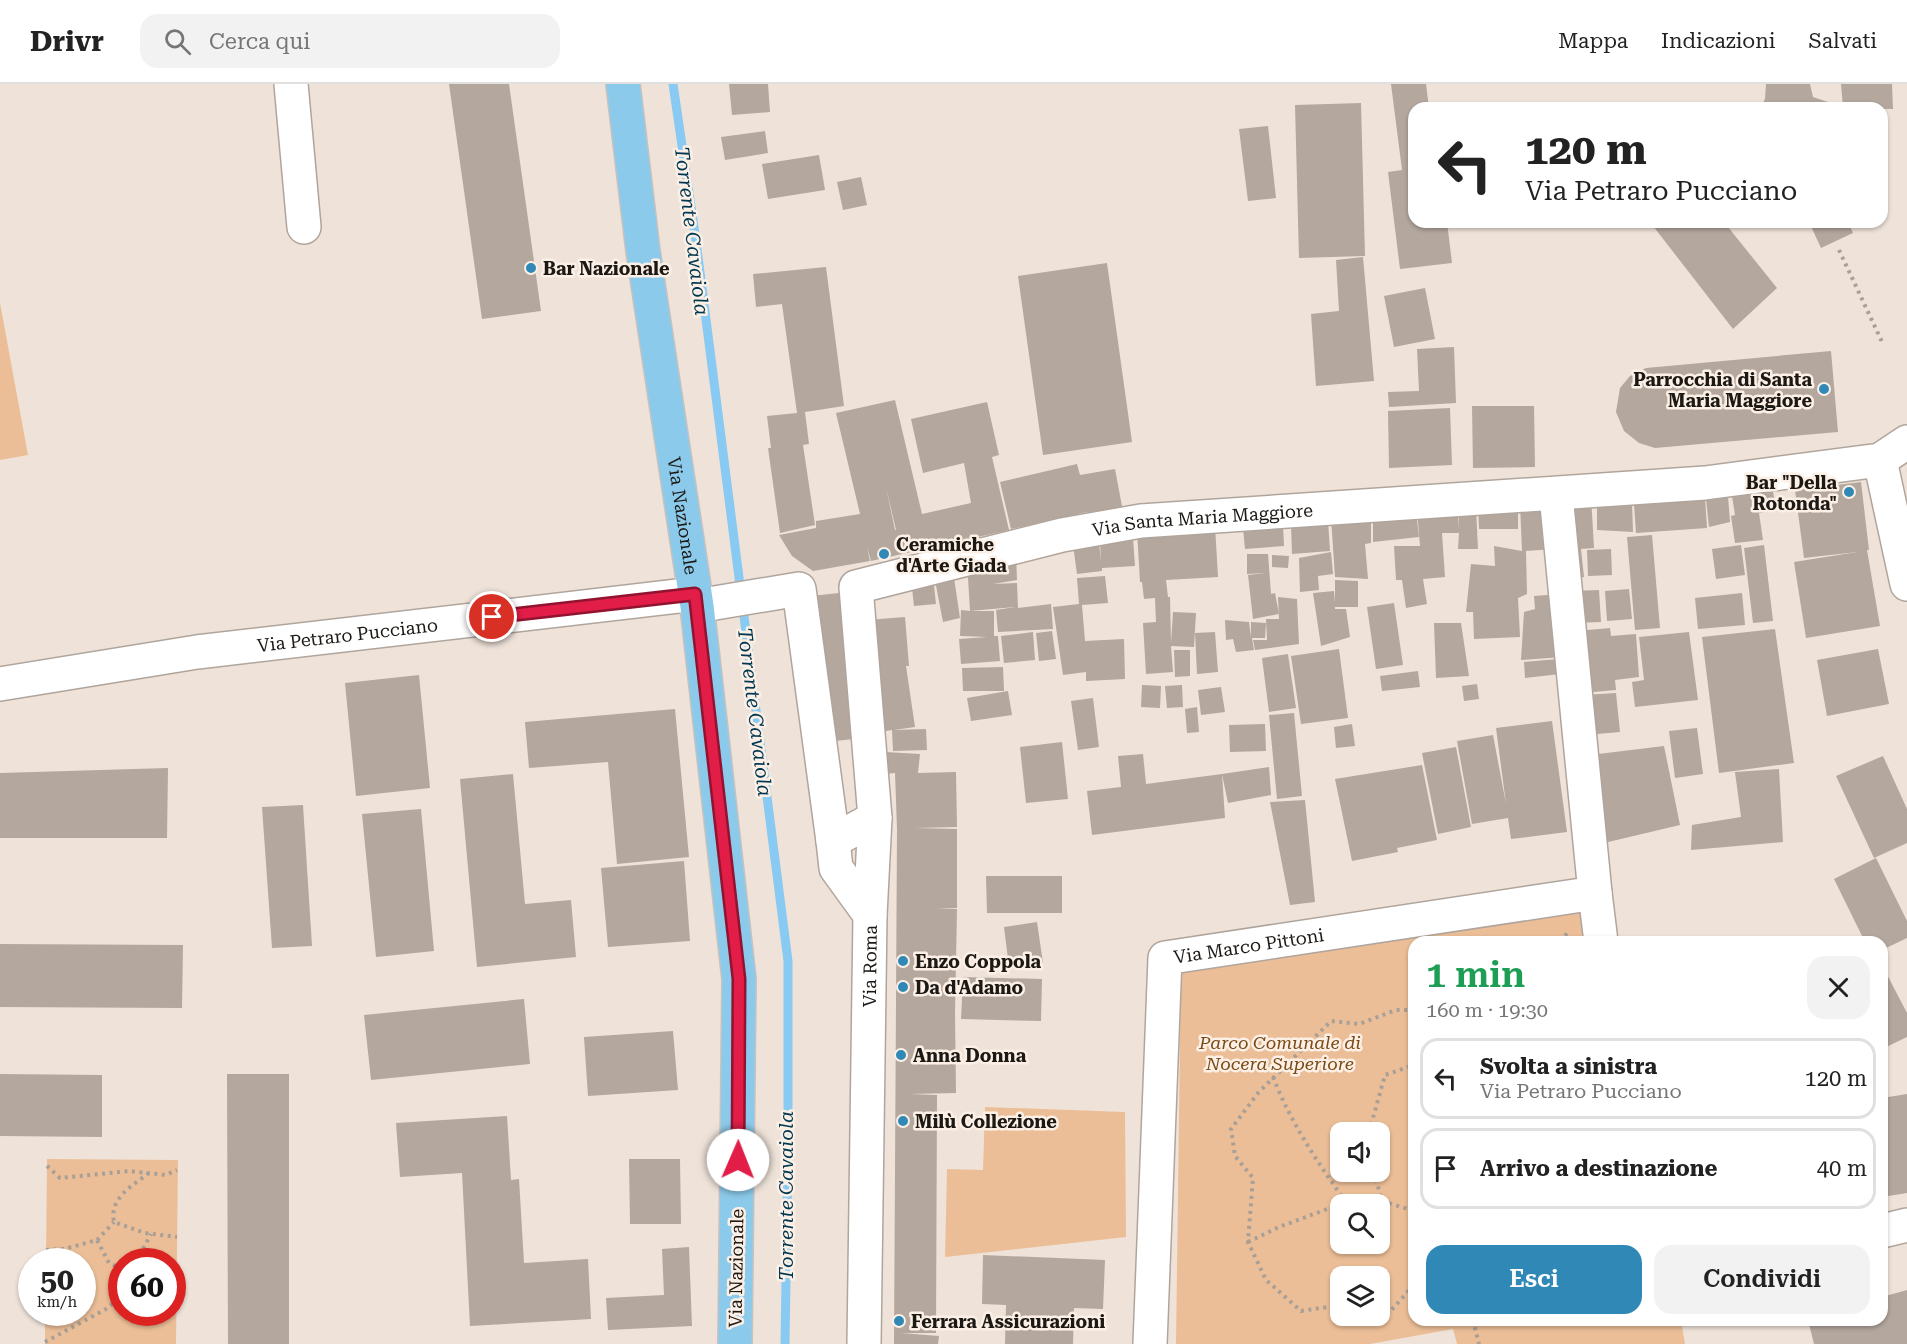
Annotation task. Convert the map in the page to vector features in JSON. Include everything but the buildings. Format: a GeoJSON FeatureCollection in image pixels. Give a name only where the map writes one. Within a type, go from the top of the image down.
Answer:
{"type":"FeatureCollection","features":[{"type":"Feature","properties":{"kind":"main road","name":"Via Nazionale"},"geometry":{"type":"LineString","coordinates":[[623,84],[643,251],[703,601],[739,979],[735,1344]]}},
{"type":"Feature","properties":{"kind":"street"},"geometry":{"type":"LineString","coordinates":[[291,84],[304,227]]}},
{"type":"Feature","properties":{"kind":"street","name":"Via Santa Maria Maggiore"},"geometry":{"type":"LineString","coordinates":[[856,588],[1062,536],[1141,521],[1556,495],[1705,483],[1880,460],[1907,442]]}},
{"type":"Feature","properties":{"kind":"street"},"geometry":{"type":"LineString","coordinates":[[1880,460],[1907,584]]}},
{"type":"Feature","properties":{"kind":"street"},"geometry":{"type":"LineString","coordinates":[[1556,495],[1600,936]]}},
{"type":"Feature","properties":{"kind":"street","name":"Via Roma"},"geometry":{"type":"LineString","coordinates":[[856,588],[875,818],[870,915],[864,1344]]}},
{"type":"Feature","properties":{"kind":"street","name":"Via Petraro Pucciano"},"geometry":{"type":"LineString","coordinates":[[0,684],[197,652],[773,595],[799,589],[832,841]]}},
{"type":"Feature","properties":{"kind":"street"},"geometry":{"type":"LineString","coordinates":[[870,915],[836,868],[832,841],[875,818]]}},
{"type":"Feature","properties":{"kind":"street","name":"Via Marco Pittoni"},"geometry":{"type":"LineString","coordinates":[[1150,1344],[1165,958],[1595,893]]}},
{"type":"Feature","properties":{"kind":"street"},"geometry":{"type":"LineString","coordinates":[[1888,1230],[1907,1225]]}},
{"type":"Feature","properties":{"kind":"path"},"geometry":{"type":"LineString","coordinates":[[1839,250],[1883,344]]}},
{"type":"Feature","properties":{"kind":"path"},"geometry":{"type":"LineString","coordinates":[[1330,1307],[1301,1311],[1266,1280],[1248,1242],[1252,1178],[1235,1156],[1231,1129],[1274,1077],[1331,1021],[1359,1024],[1396,1010],[1408,1010]]}},
{"type":"Feature","properties":{"kind":"path"},"geometry":{"type":"LineString","coordinates":[[1372,1122],[1384,1076],[1408,1067]]}},
{"type":"Feature","properties":{"kind":"path"},"geometry":{"type":"LineString","coordinates":[[1274,1077],[1291,1118],[1318,1165],[1340,1194]]}},
{"type":"Feature","properties":{"kind":"path"},"geometry":{"type":"LineString","coordinates":[[47,1166],[60,1178],[115,1172],[166,1174],[177,1170]]}},
{"type":"Feature","properties":{"kind":"path"},"geometry":{"type":"LineString","coordinates":[[149,1173],[119,1196],[112,1215],[114,1222],[129,1229],[177,1237]]}},
{"type":"Feature","properties":{"kind":"path"},"geometry":{"type":"LineString","coordinates":[[1390,1204],[1408,1209]]}},
{"type":"Feature","properties":{"kind":"path"},"geometry":{"type":"LineString","coordinates":[[1248,1242],[1279,1227],[1330,1208]]}},
{"type":"Feature","properties":{"kind":"path"},"geometry":{"type":"LineString","coordinates":[[68,1248],[97,1240],[114,1222]]}},
{"type":"Feature","properties":{"kind":"path"},"geometry":{"type":"LineString","coordinates":[[144,1248],[151,1234]]}},
{"type":"Feature","properties":{"kind":"path"},"geometry":{"type":"LineString","coordinates":[[97,1240],[108,1261]]}},
{"type":"Feature","properties":{"kind":"path"},"geometry":{"type":"LineString","coordinates":[[1390,1312],[1408,1292]]}},
{"type":"Feature","properties":{"kind":"path"},"geometry":{"type":"LineString","coordinates":[[45,1342],[108,1307]]}},
{"type":"Feature","properties":{"kind":"path"},"geometry":{"type":"LineString","coordinates":[[1474,1326],[1479,1344]]}},
{"type":"Feature","properties":{"kind":"green space"},"geometry":{"type":"Polygon","coordinates":[[[0,303],[28,455],[0,460],[0,303]]]}},
{"type":"Feature","properties":{"kind":"green space","name":"Parco Comunale di Nocera Superiore"},"geometry":{"type":"Polygon","coordinates":[[[1582,906],[1587,936],[1408,936],[1408,1326],[1682,1326],[1685,1344],[1457,1344],[1453,1329],[1370,1344],[1176,1344],[1181,965],[1582,906]]]}},
{"type":"Feature","properties":{"kind":"green space"},"geometry":{"type":"Polygon","coordinates":[[[985,1107],[1125,1112],[1126,1237],[945,1257],[947,1169],[983,1170],[985,1107]]]}},
{"type":"Feature","properties":{"kind":"green space"},"geometry":{"type":"Polygon","coordinates":[[[47,1159],[178,1160],[177,1248],[108,1248],[108,1326],[176,1326],[176,1344],[45,1344],[45,1326],[96,1326],[96,1248],[46,1248],[47,1159]]]}},
{"type":"Feature","properties":{"kind":"waterway","name":"Torrente Cavaiola"},"geometry":{"type":"LineString","coordinates":[[673,84],[696,241],[788,961],[785,1344]]}},
{"type":"Feature","properties":{"kind":"place","name":"Bar Nazionale"},"geometry":{"type":"Point","coordinates":[531,268]}},
{"type":"Feature","properties":{"kind":"place","name":"Parrocchia di Santa Maria Maggiore"},"geometry":{"type":"Point","coordinates":[1824,389]}},
{"type":"Feature","properties":{"kind":"place","name":"Bar \"Della Rotonda\""},"geometry":{"type":"Point","coordinates":[1849,492]}},
{"type":"Feature","properties":{"kind":"place","name":"Ceramiche d'Arte Giada"},"geometry":{"type":"Point","coordinates":[884,554]}},
{"type":"Feature","properties":{"kind":"place","name":"Enzo Coppola"},"geometry":{"type":"Point","coordinates":[903,961]}},
{"type":"Feature","properties":{"kind":"place","name":"Da d'Adamo"},"geometry":{"type":"Point","coordinates":[903,987]}},
{"type":"Feature","properties":{"kind":"place","name":"Anna Donna"},"geometry":{"type":"Point","coordinates":[901,1055]}},
{"type":"Feature","properties":{"kind":"place","name":"Milù Collezione"},"geometry":{"type":"Point","coordinates":[903,1121]}},
{"type":"Feature","properties":{"kind":"place","name":"Ferrara Assicurazioni"},"geometry":{"type":"Point","coordinates":[899,1321]}},
{"type":"Feature","properties":{"kind":"route"},"geometry":{"type":"LineString","coordinates":[[492,617],[695,594],[739,979],[738,1160]]}}]}
